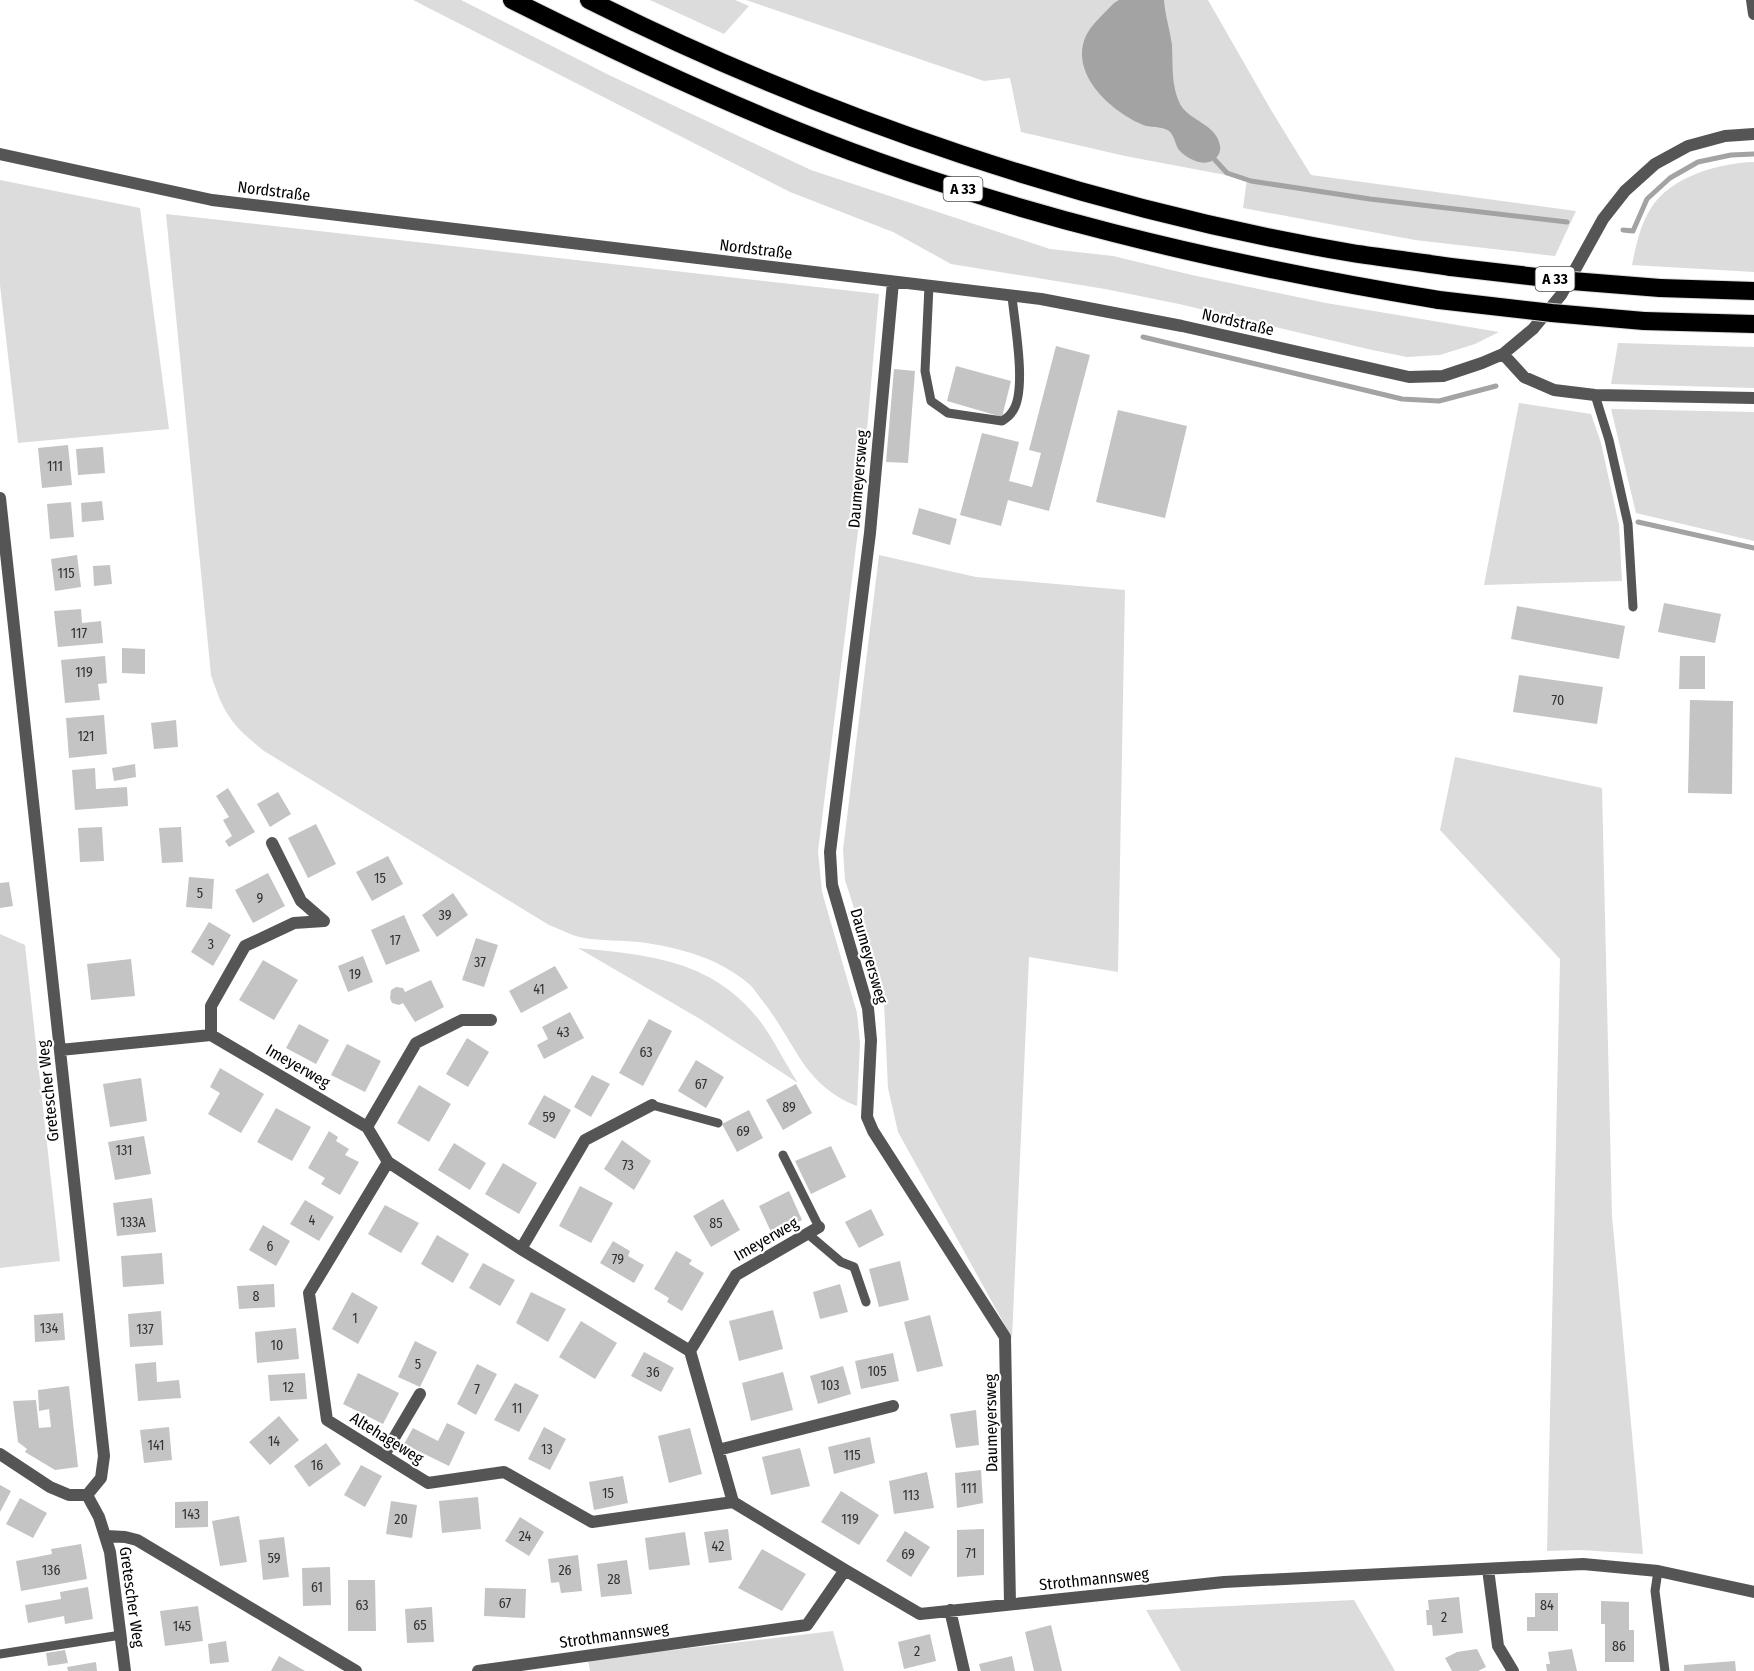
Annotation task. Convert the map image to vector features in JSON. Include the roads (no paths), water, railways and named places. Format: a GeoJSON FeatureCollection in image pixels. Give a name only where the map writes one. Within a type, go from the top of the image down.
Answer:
{"type":"FeatureCollection","features":[{"type":"Feature","properties":{"kind":"highway","name":"A 33"},"geometry":{"type":"LineString","coordinates":[[512,0],[639,63],[799,132],[933,180],[1053,217],[1173,249],[1287,273],[1439,300],[1644,321],[1754,324]]}},
{"type":"Feature","properties":{"kind":"highway","name":"A 33"},"geometry":{"type":"LineString","coordinates":[[589,0],[651,31],[809,99],[941,147],[1059,185],[1178,216],[1351,253],[1451,267],[1659,288],[1754,291]]}},
{"type":"Feature","properties":{"kind":"street"},"geometry":{"type":"LineString","coordinates":[[1752,0],[1754,14]]}},
{"type":"Feature","properties":{"kind":"street","name":"Nordstraße"},"geometry":{"type":"LineString","coordinates":[[0,154],[212,200],[1041,299],[1182,326],[1409,377],[1443,376],[1503,354],[1533,329],[1561,295],[1603,219],[1625,191],[1655,164],[1688,146],[1725,136],[1754,134]]}},
{"type":"Feature","properties":{"kind":"street","name":"Daumeyersweg"},"geometry":{"type":"LineString","coordinates":[[893,282],[870,533],[830,852],[832,885],[868,1008],[871,1040],[867,1116],[873,1131],[1005,1337],[1010,1604]]}},
{"type":"Feature","properties":{"kind":"street"},"geometry":{"type":"LineString","coordinates":[[1503,354],[1524,377],[1554,390],[1595,395],[1754,398]]}},
{"type":"Feature","properties":{"kind":"street","name":"Gretescher Weg"},"geometry":{"type":"LineString","coordinates":[[0,504],[104,1456],[101,1478],[87,1495],[106,1536],[110,1552],[125,1671]]}},
{"type":"Feature","properties":{"kind":"street"},"geometry":{"type":"LineString","coordinates":[[60,1050],[211,1035],[211,1006],[245,946],[294,923],[324,921],[301,901],[272,843]]}},
{"type":"Feature","properties":{"kind":"street"},"geometry":{"type":"LineString","coordinates":[[367,1126],[416,1043],[462,1020],[491,1020]]}},
{"type":"Feature","properties":{"kind":"street","name":"Imeyerweg"},"geometry":{"type":"LineString","coordinates":[[211,1035],[367,1126],[388,1162],[521,1250],[690,1351],[736,1275],[819,1227]]}},
{"type":"Feature","properties":{"kind":"street"},"geometry":{"type":"LineString","coordinates":[[521,1250],[585,1140],[652,1105]]}},
{"type":"Feature","properties":{"kind":"street","name":"Altehageweg"},"geometry":{"type":"LineString","coordinates":[[388,1162],[309,1293],[327,1420],[428,1483],[504,1472],[592,1522],[733,1502]]}},
{"type":"Feature","properties":{"kind":"street"},"geometry":{"type":"LineString","coordinates":[[690,1351],[733,1502],[845,1570]]}},
{"type":"Feature","properties":{"kind":"street"},"geometry":{"type":"LineString","coordinates":[[384,1455],[420,1394]]}},
{"type":"Feature","properties":{"kind":"street"},"geometry":{"type":"LineString","coordinates":[[718,1450],[893,1406]]}},
{"type":"Feature","properties":{"kind":"street"},"geometry":{"type":"LineString","coordinates":[[0,1454],[50,1487],[69,1495],[87,1495]]}},
{"type":"Feature","properties":{"kind":"street"},"geometry":{"type":"LineString","coordinates":[[106,1536],[137,1540],[356,1671]]}},
{"type":"Feature","properties":{"kind":"street","name":"Strothmannsweg"},"geometry":{"type":"LineString","coordinates":[[478,1671],[807,1625],[845,1570],[920,1614],[1224,1582],[1583,1564],[1658,1571],[1754,1592]]}},
{"type":"Feature","properties":{"kind":"street"},"geometry":{"type":"LineString","coordinates":[[1488,1569],[1498,1646],[1513,1671]]}},
{"type":"Feature","properties":{"kind":"street"},"geometry":{"type":"LineString","coordinates":[[950,1610],[964,1671]]}},
{"type":"Feature","properties":{"kind":"lane"},"geometry":{"type":"LineString","coordinates":[[929,286],[926,371],[931,401],[948,413],[1002,422],[1013,412],[1020,374],[1012,296]]}},
{"type":"Feature","properties":{"kind":"lane"},"geometry":{"type":"LineString","coordinates":[[1595,395],[1609,441],[1628,524],[1633,607]]}},
{"type":"Feature","properties":{"kind":"lane"},"geometry":{"type":"LineString","coordinates":[[652,1105],[718,1123]]}},
{"type":"Feature","properties":{"kind":"lane","name":"Imeyerweg"},"geometry":{"type":"LineString","coordinates":[[783,1155],[819,1227]]}},
{"type":"Feature","properties":{"kind":"lane"},"geometry":{"type":"LineString","coordinates":[[808,1234],[841,1262],[855,1267],[866,1302]]}},
{"type":"Feature","properties":{"kind":"lane"},"geometry":{"type":"LineString","coordinates":[[1658,1571],[1655,1591],[1665,1671]]}},
{"type":"Feature","properties":{"kind":"lane"},"geometry":{"type":"LineString","coordinates":[[0,1654],[121,1635]]}},
{"type":"Feature","properties":{"kind":"waterway"},"geometry":{"type":"LineString","coordinates":[[1623,230],[1633,231],[1647,199],[1670,178],[1698,162],[1731,155],[1754,154]]}},
{"type":"Feature","properties":{"kind":"waterway"},"geometry":{"type":"LineString","coordinates":[[1215,160],[1227,173],[1251,181],[1370,199],[1567,222]]}},
{"type":"Feature","properties":{"kind":"waterway"},"geometry":{"type":"LineString","coordinates":[[1143,337],[1402,399],[1439,401],[1496,386]]}},
{"type":"Feature","properties":{"kind":"waterway"},"geometry":{"type":"LineString","coordinates":[[1638,522],[1754,548]]}}]}
